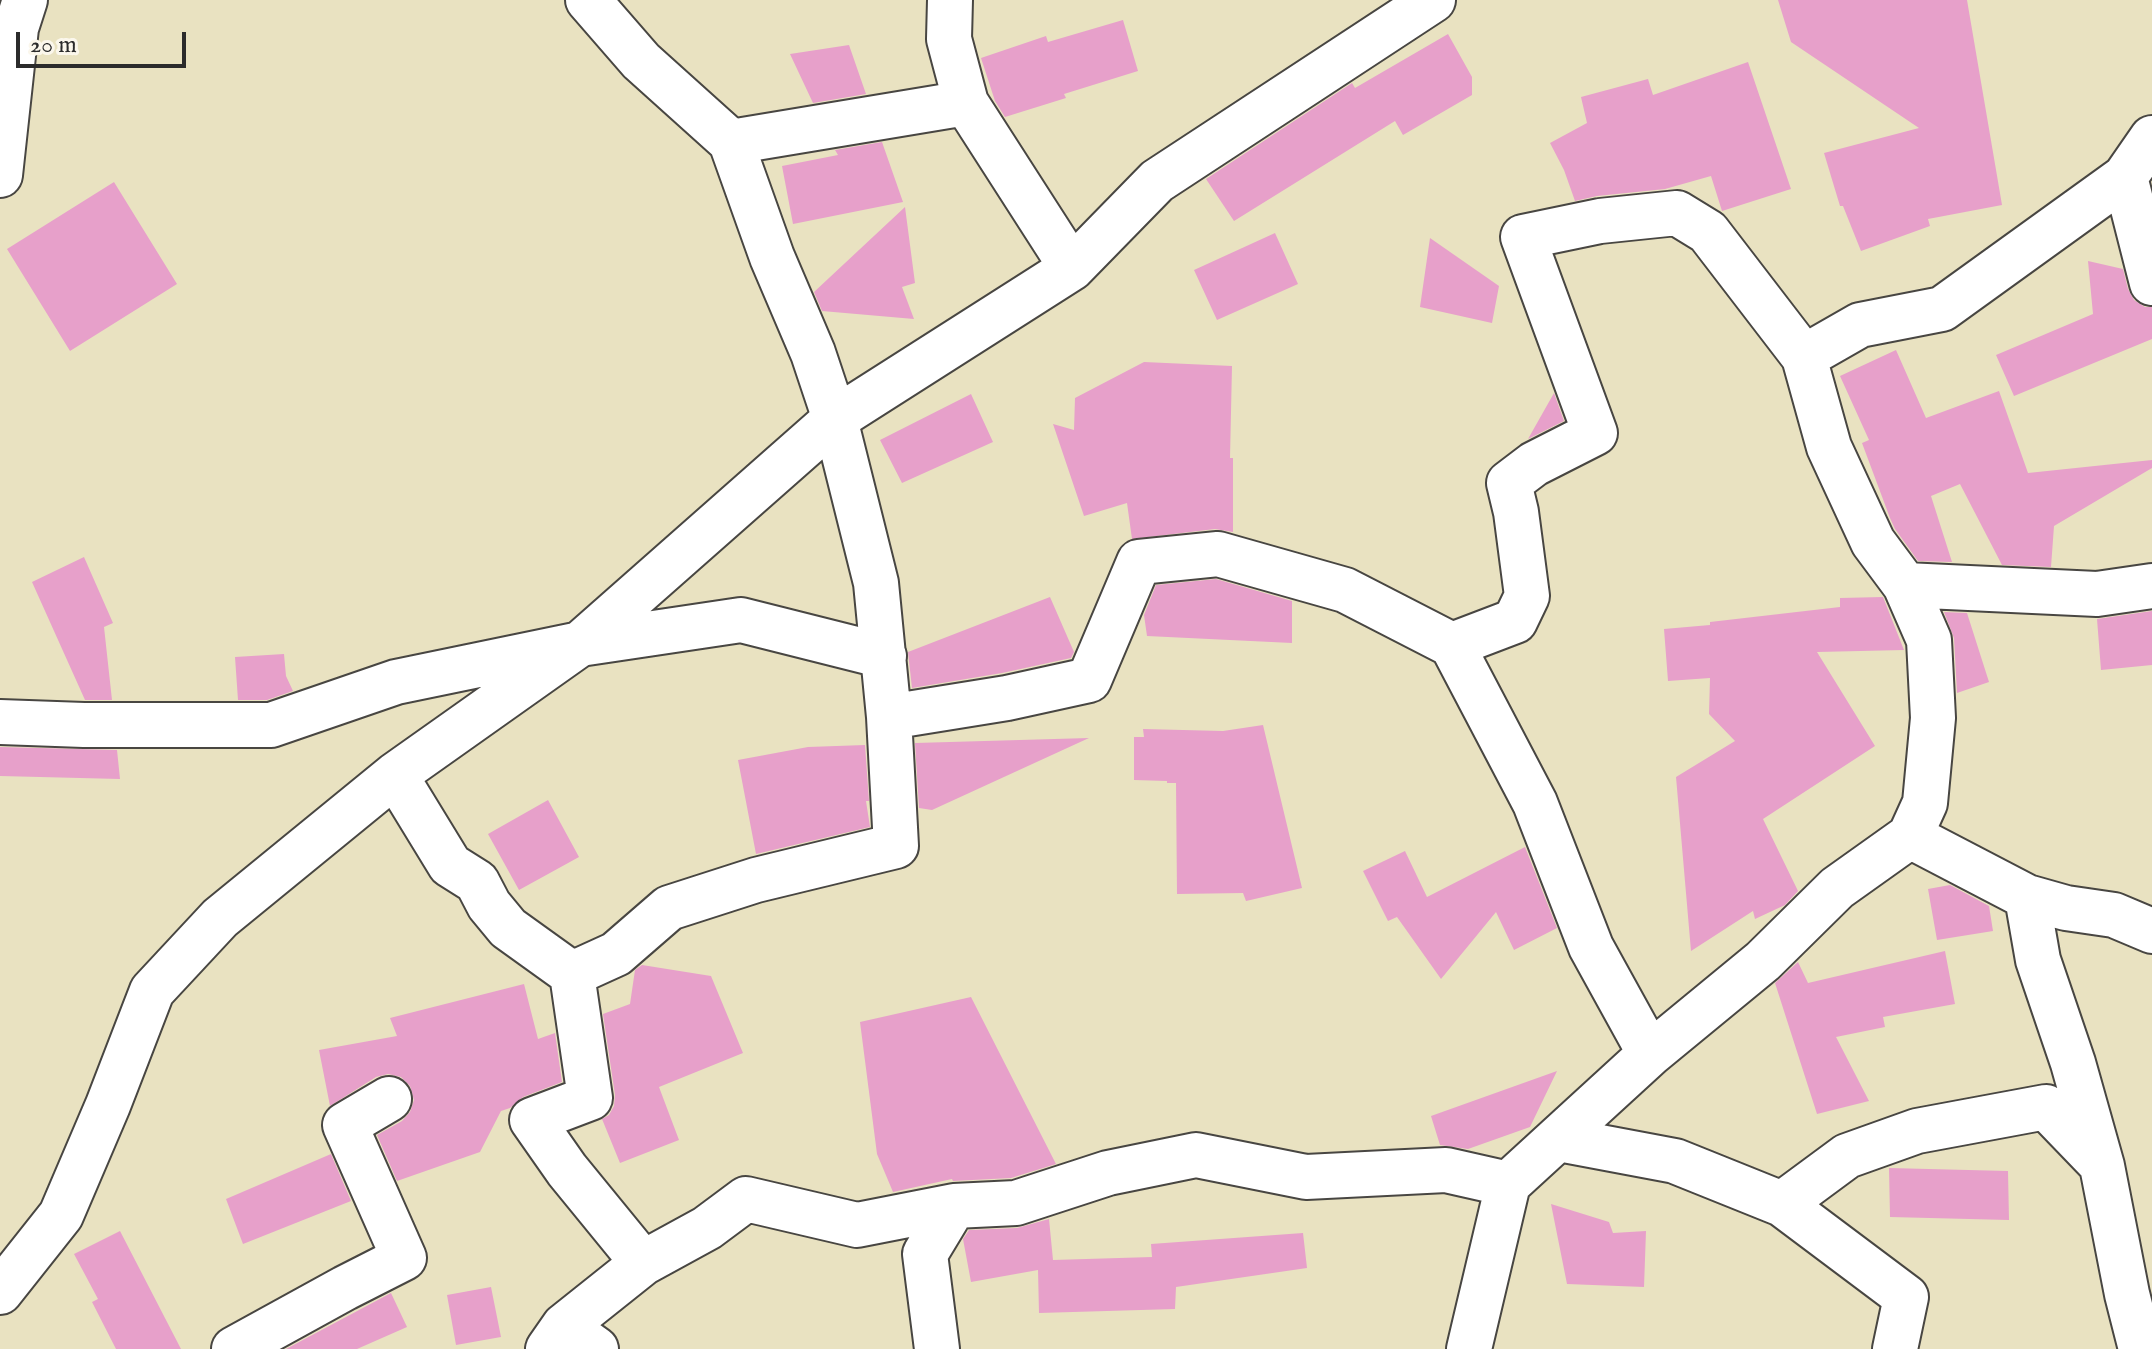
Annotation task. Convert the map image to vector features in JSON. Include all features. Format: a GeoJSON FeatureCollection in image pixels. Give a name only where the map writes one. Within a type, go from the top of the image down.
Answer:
{"type":"FeatureCollection","features":[{"type":"Feature","properties":{"kind":"street"},"geometry":{"type":"LineString","coordinates":[[0,175],[16,28],[25,0]]}},
{"type":"Feature","properties":{"kind":"street"},"geometry":{"type":"LineString","coordinates":[[572,974],[616,954],[669,908],[756,880],[896,846],[889,717],[876,583],[835,419],[813,353],[772,257],[731,142],[641,61],[588,0]]}},
{"type":"Feature","properties":{"kind":"street"},"geometry":{"type":"LineString","coordinates":[[950,0],[949,39],[966,103],[1072,268]]}},
{"type":"Feature","properties":{"kind":"street"},"geometry":{"type":"LineString","coordinates":[[0,1292],[61,1215],[152,991],[220,918],[395,775],[580,644],[835,419],[1072,268],[1157,181],[1433,0]]}},
{"type":"Feature","properties":{"kind":"street"},"geometry":{"type":"LineString","coordinates":[[731,142],[966,103]]}},
{"type":"Feature","properties":{"kind":"street"},"geometry":{"type":"LineString","coordinates":[[1804,357],[1860,325],[1942,309],[2125,177],[2152,138]]}},
{"type":"Feature","properties":{"kind":"street"},"geometry":{"type":"LineString","coordinates":[[2125,177],[2152,283]]}},
{"type":"Feature","properties":{"kind":"street"},"geometry":{"type":"LineString","coordinates":[[1452,645],[1515,621],[1527,596],[1509,483],[1534,464],[1595,433],[1523,237],[1600,221],[1677,213],[1708,232],[1804,357],[1829,447],[1873,542],[1905,585],[1929,640],[1933,718],[1925,803],[1910,836],[1837,888],[1763,961],[1650,1054],[1508,1184],[1469,1349]]}},
{"type":"Feature","properties":{"kind":"street"},"geometry":{"type":"LineString","coordinates":[[889,717],[1007,698],[1089,680],[1139,562],[1218,554],[1345,590],[1452,645],[1535,803],[1591,947],[1650,1054]]}},
{"type":"Feature","properties":{"kind":"street"},"geometry":{"type":"LineString","coordinates":[[1905,585],[2097,594],[2152,586]]}},
{"type":"Feature","properties":{"kind":"street"},"geometry":{"type":"LineString","coordinates":[[0,722],[271,725],[396,682],[580,644],[741,620],[884,656]]}},
{"type":"Feature","properties":{"kind":"street"},"geometry":{"type":"LineString","coordinates":[[395,775],[450,865],[477,882],[489,905],[508,928],[572,974],[590,1098],[532,1120],[567,1170],[643,1263]]}},
{"type":"Feature","properties":{"kind":"street"},"geometry":{"type":"LineString","coordinates":[[1910,836],[2027,897],[2066,908],[2114,915],[2152,931]]}},
{"type":"Feature","properties":{"kind":"street"},"geometry":{"type":"LineString","coordinates":[[2027,897],[2038,960],[2073,1063],[2102,1166],[2141,1349]]}},
{"type":"Feature","properties":{"kind":"street"},"geometry":{"type":"LineString","coordinates":[[234,1349],[404,1258],[345,1125],[389,1099]]}},
{"type":"Feature","properties":{"kind":"street"},"geometry":{"type":"LineString","coordinates":[[1782,1204],[1847,1156],[1917,1131],[2046,1107],[2102,1166]]}},
{"type":"Feature","properties":{"kind":"street"},"geometry":{"type":"LineString","coordinates":[[1558,1139],[1675,1161],[1782,1204],[1906,1297],[1895,1349]]}},
{"type":"Feature","properties":{"kind":"street"},"geometry":{"type":"LineString","coordinates":[[569,1341],[643,1263],[707,1228],[746,1199],[857,1225],[954,1206],[1016,1203],[1108,1173],[1196,1155],[1306,1177],[1446,1170],[1508,1184]]}},
{"type":"Feature","properties":{"kind":"street"},"geometry":{"type":"LineString","coordinates":[[937,1349],[925,1254],[954,1206]]}},
{"type":"Feature","properties":{"kind":"building"},"geometry":{"type":"Polygon","coordinates":[[[1778,0],[1967,0],[2002,205],[1928,219],[1930,226],[1861,251],[1843,206],[1840,206],[1824,153],[1919,128],[1791,42],[1778,0]]]}},
{"type":"Feature","properties":{"kind":"building"},"geometry":{"type":"Polygon","coordinates":[[[1123,20],[1138,71],[1064,94],[1066,98],[1005,117],[995,101],[981,58],[1046,36],[1048,42],[1123,20]]]}},
{"type":"Feature","properties":{"kind":"building"},"geometry":{"type":"Polygon","coordinates":[[[1448,34],[1472,77],[1472,95],[1403,135],[1395,121],[1234,221],[1206,179],[1352,83],[1355,88],[1448,34]]]}},
{"type":"Feature","properties":{"kind":"building"},"geometry":{"type":"Polygon","coordinates":[[[849,45],[866,94],[813,103],[790,54],[849,45]]]}},
{"type":"Feature","properties":{"kind":"building"},"geometry":{"type":"Polygon","coordinates":[[[1748,62],[1791,189],[1722,211],[1711,176],[1665,189],[1575,201],[1550,143],[1587,123],[1581,97],[1648,79],[1653,95],[1748,62]]]}},
{"type":"Feature","properties":{"kind":"building"},"geometry":{"type":"Polygon","coordinates":[[[882,142],[903,202],[793,224],[782,166],[838,155],[835,150],[882,142]]]}},
{"type":"Feature","properties":{"kind":"building"},"geometry":{"type":"Polygon","coordinates":[[[114,182],[177,284],[70,351],[7,249],[114,182]]]}},
{"type":"Feature","properties":{"kind":"building"},"geometry":{"type":"Polygon","coordinates":[[[905,207],[915,283],[902,287],[914,319],[822,311],[814,292],[905,207]]]}},
{"type":"Feature","properties":{"kind":"building"},"geometry":{"type":"Polygon","coordinates":[[[1275,233],[1298,284],[1217,320],[1194,270],[1275,233]]]}},
{"type":"Feature","properties":{"kind":"building"},"geometry":{"type":"Polygon","coordinates":[[[1430,238],[1499,286],[1492,323],[1420,307],[1430,238]]]}},
{"type":"Feature","properties":{"kind":"building"},"geometry":{"type":"Polygon","coordinates":[[[2088,261],[2123,269],[2134,300],[2145,307],[2152,307],[2152,339],[2014,396],[1996,355],[2093,314],[2088,261]]]}},
{"type":"Feature","properties":{"kind":"building"},"geometry":{"type":"Polygon","coordinates":[[[1896,350],[1926,418],[1999,391],[2028,473],[2152,460],[2152,468],[2054,526],[2051,567],[2002,565],[1960,484],[1931,496],[1952,562],[1918,561],[1890,518],[1862,443],[1869,440],[1840,376],[1896,350]]]}},
{"type":"Feature","properties":{"kind":"building"},"geometry":{"type":"Polygon","coordinates":[[[1144,362],[1232,366],[1230,458],[1233,458],[1233,532],[1215,529],[1132,539],[1127,503],[1084,516],[1053,424],[1074,430],[1075,398],[1144,362]]]}},
{"type":"Feature","properties":{"kind":"building"},"geometry":{"type":"Polygon","coordinates":[[[1554,393],[1564,421],[1528,439],[1554,393]]]}},
{"type":"Feature","properties":{"kind":"building"},"geometry":{"type":"Polygon","coordinates":[[[971,394],[993,442],[902,483],[880,440],[971,394]]]}},
{"type":"Feature","properties":{"kind":"building"},"geometry":{"type":"Polygon","coordinates":[[[84,557],[113,623],[104,627],[112,700],[85,700],[32,582],[84,557]]]}},
{"type":"Feature","properties":{"kind":"building"},"geometry":{"type":"Polygon","coordinates":[[[1216,579],[1292,601],[1292,643],[1147,636],[1144,615],[1156,585],[1216,579]]]}},
{"type":"Feature","properties":{"kind":"building"},"geometry":{"type":"Polygon","coordinates":[[[1050,597],[1074,652],[1071,658],[912,688],[908,652],[1050,597]]]}},
{"type":"Feature","properties":{"kind":"building"},"geometry":{"type":"Polygon","coordinates":[[[1883,597],[1904,650],[1817,652],[1875,746],[1763,819],[1798,891],[1785,905],[1755,919],[1753,911],[1691,951],[1676,777],[1735,741],[1709,714],[1710,678],[1668,681],[1664,629],[1840,607],[1840,598],[1883,597]]]}},
{"type":"Feature","properties":{"kind":"building"},"geometry":{"type":"Polygon","coordinates":[[[2152,611],[2152,665],[2101,670],[2097,619],[2152,611]]]}},
{"type":"Feature","properties":{"kind":"building"},"geometry":{"type":"Polygon","coordinates":[[[1944,612],[1967,613],[1989,682],[1957,693],[1954,638],[1944,612]]]}},
{"type":"Feature","properties":{"kind":"building"},"geometry":{"type":"Polygon","coordinates":[[[284,654],[286,676],[293,691],[267,700],[238,700],[235,657],[284,654]]]}},
{"type":"Feature","properties":{"kind":"building"},"geometry":{"type":"Polygon","coordinates":[[[1263,725],[1302,888],[1246,901],[1243,893],[1177,894],[1176,783],[1134,780],[1134,737],[1144,737],[1143,729],[1223,731],[1263,725]]]}},
{"type":"Feature","properties":{"kind":"building"},"geometry":{"type":"Polygon","coordinates":[[[1089,738],[932,810],[919,808],[915,743],[1089,738]]]}},
{"type":"Feature","properties":{"kind":"building"},"geometry":{"type":"Polygon","coordinates":[[[865,745],[869,801],[866,801],[870,827],[756,854],[738,760],[808,747],[865,745]]]}},
{"type":"Feature","properties":{"kind":"building"},"geometry":{"type":"Polygon","coordinates":[[[0,747],[117,750],[120,779],[0,776],[0,747]]]}},
{"type":"Feature","properties":{"kind":"building"},"geometry":{"type":"Polygon","coordinates":[[[548,800],[579,857],[519,890],[488,834],[548,800]]]}},
{"type":"Feature","properties":{"kind":"building"},"geometry":{"type":"Polygon","coordinates":[[[1525,847],[1557,928],[1514,950],[1496,912],[1441,979],[1397,917],[1388,921],[1363,871],[1405,851],[1427,897],[1525,847]]]}},
{"type":"Feature","properties":{"kind":"building"},"geometry":{"type":"Polygon","coordinates":[[[1950,885],[1989,906],[1993,931],[1937,940],[1928,889],[1950,885]]]}},
{"type":"Feature","properties":{"kind":"building"},"geometry":{"type":"Polygon","coordinates":[[[1945,951],[1955,1004],[1883,1017],[1885,1027],[1836,1037],[1869,1101],[1817,1114],[1775,983],[1798,962],[1808,983],[1945,951]]]}},
{"type":"Feature","properties":{"kind":"building"},"geometry":{"type":"Polygon","coordinates":[[[642,965],[711,976],[743,1053],[659,1087],[679,1140],[620,1163],[602,1119],[609,1115],[614,1106],[615,1095],[603,1014],[630,1004],[635,970],[642,965]]]}},
{"type":"Feature","properties":{"kind":"building"},"geometry":{"type":"Polygon","coordinates":[[[524,984],[538,1039],[555,1033],[562,1082],[523,1097],[501,1111],[480,1152],[397,1181],[377,1135],[402,1121],[410,1112],[414,1100],[410,1086],[401,1077],[388,1074],[376,1077],[330,1106],[319,1050],[397,1036],[390,1018],[524,984]]]}},
{"type":"Feature","properties":{"kind":"building"},"geometry":{"type":"Polygon","coordinates":[[[971,997],[1056,1164],[1011,1178],[952,1179],[893,1192],[877,1154],[860,1022],[971,997]]]}},
{"type":"Feature","properties":{"kind":"building"},"geometry":{"type":"Polygon","coordinates":[[[1557,1071],[1530,1127],[1468,1149],[1440,1145],[1431,1116],[1557,1071]]]}},
{"type":"Feature","properties":{"kind":"building"},"geometry":{"type":"Polygon","coordinates":[[[331,1154],[351,1201],[243,1244],[226,1199],[331,1154]]]}},
{"type":"Feature","properties":{"kind":"building"},"geometry":{"type":"Polygon","coordinates":[[[1889,1168],[2008,1171],[2009,1220],[1890,1217],[1889,1168]]]}},
{"type":"Feature","properties":{"kind":"building"},"geometry":{"type":"Polygon","coordinates":[[[1551,1204],[1609,1222],[1613,1233],[1646,1231],[1644,1287],[1567,1284],[1551,1204]]]}},
{"type":"Feature","properties":{"kind":"building"},"geometry":{"type":"Polygon","coordinates":[[[1049,1219],[1053,1260],[1152,1257],[1151,1244],[1303,1233],[1307,1268],[1176,1287],[1175,1309],[1039,1313],[1038,1270],[971,1282],[963,1239],[969,1230],[1017,1228],[1049,1219]]]}},
{"type":"Feature","properties":{"kind":"building"},"geometry":{"type":"Polygon","coordinates":[[[120,1231],[181,1349],[116,1349],[92,1302],[98,1299],[74,1254],[120,1231]]]}},
{"type":"Feature","properties":{"kind":"building"},"geometry":{"type":"Polygon","coordinates":[[[491,1287],[501,1337],[456,1345],[447,1295],[491,1287]]]}},
{"type":"Feature","properties":{"kind":"building"},"geometry":{"type":"Polygon","coordinates":[[[391,1293],[407,1327],[357,1349],[286,1349],[391,1293]]]}}]}
